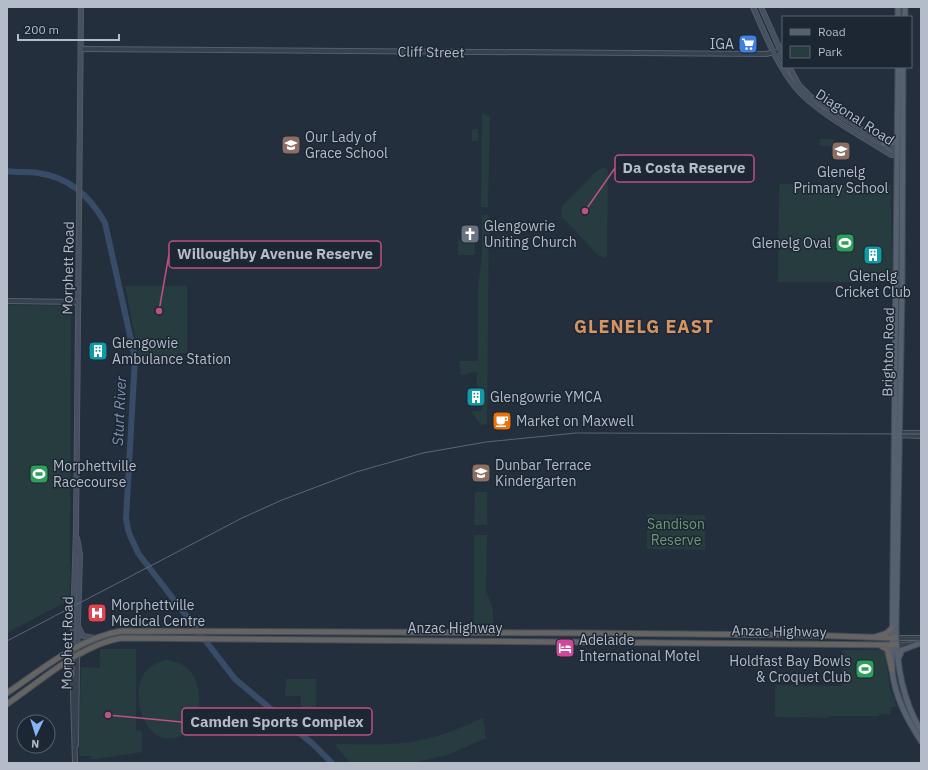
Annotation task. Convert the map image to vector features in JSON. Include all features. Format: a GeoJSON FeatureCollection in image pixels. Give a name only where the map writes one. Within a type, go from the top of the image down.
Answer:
{"type":"FeatureCollection","features":[{"type":"Feature","properties":{"kind":"highway"},"geometry":{"type":"LineString","coordinates":[[870,638],[887,633],[892,628]]}},
{"type":"Feature","properties":{"kind":"highway"},"geometry":{"type":"LineString","coordinates":[[147,630],[147,638]]}},
{"type":"Feature","properties":{"kind":"highway","name":"Anzac Highway"},"geometry":{"type":"LineString","coordinates":[[7,694],[72,649],[94,638],[121,631],[204,630],[617,633],[804,635],[894,638]]}},
{"type":"Feature","properties":{"kind":"highway"},"geometry":{"type":"LineString","coordinates":[[270,631],[274,639]]}},
{"type":"Feature","properties":{"kind":"highway"},"geometry":{"type":"LineString","coordinates":[[278,631],[281,636],[290,636],[297,639]]}},
{"type":"Feature","properties":{"kind":"highway"},"geometry":{"type":"LineString","coordinates":[[401,632],[404,633],[406,640]]}},
{"type":"Feature","properties":{"kind":"highway"},"geometry":{"type":"LineString","coordinates":[[410,632],[410,636],[416,640]]}},
{"type":"Feature","properties":{"kind":"highway"},"geometry":{"type":"LineString","coordinates":[[610,633],[612,638],[611,642]]}},
{"type":"Feature","properties":{"kind":"highway"},"geometry":{"type":"LineString","coordinates":[[617,633],[616,639],[622,641]]}},
{"type":"Feature","properties":{"kind":"highway"},"geometry":{"type":"LineString","coordinates":[[734,635],[736,639],[734,643]]}},
{"type":"Feature","properties":{"kind":"highway"},"geometry":{"type":"LineString","coordinates":[[741,635],[741,640],[744,642]]}},
{"type":"Feature","properties":{"kind":"highway"},"geometry":{"type":"LineString","coordinates":[[797,635],[800,639],[798,643]]}},
{"type":"Feature","properties":{"kind":"highway"},"geometry":{"type":"LineString","coordinates":[[804,635],[804,641],[810,643]]}},
{"type":"Feature","properties":{"kind":"highway","name":"Anzac Highway"},"geometry":{"type":"LineString","coordinates":[[7,704],[77,656],[109,641],[147,638],[744,642],[894,645]]}},
{"type":"Feature","properties":{"kind":"highway"},"geometry":{"type":"LineString","coordinates":[[874,645],[885,647],[892,670]]}},
{"type":"Feature","properties":{"kind":"highway"},"geometry":{"type":"LineString","coordinates":[[64,665],[71,670],[72,674]]}},
{"type":"Feature","properties":{"kind":"main road","name":"Morphett Road"},"geometry":{"type":"LineString","coordinates":[[72,660],[76,528],[81,7]]}},
{"type":"Feature","properties":{"kind":"main road","name":"Diagonal Road"},"geometry":{"type":"LineString","coordinates":[[753,7],[782,66]]}},
{"type":"Feature","properties":{"kind":"main road"},"geometry":{"type":"LineString","coordinates":[[760,7],[782,54]]}},
{"type":"Feature","properties":{"kind":"main road","name":"Diagonal Road"},"geometry":{"type":"LineString","coordinates":[[783,68],[790,81],[802,95],[891,155],[899,154]]}},
{"type":"Feature","properties":{"kind":"main road","name":"Diagonal Road"},"geometry":{"type":"LineString","coordinates":[[790,68],[799,85],[812,98],[899,154]]}},
{"type":"Feature","properties":{"kind":"main road","name":"Brighton Road"},"geometry":{"type":"LineString","coordinates":[[898,68],[897,137],[899,154]]}},
{"type":"Feature","properties":{"kind":"main road","name":"Brighton Road"},"geometry":{"type":"LineString","coordinates":[[894,638],[898,528],[897,434],[899,154],[903,68]]}},
{"type":"Feature","properties":{"kind":"main road"},"geometry":{"type":"LineString","coordinates":[[883,144],[893,143],[897,137]]}},
{"type":"Feature","properties":{"kind":"main road","name":"Brighton Road"},"geometry":{"type":"LineString","coordinates":[[894,638],[892,628],[892,534],[897,434]]}},
{"type":"Feature","properties":{"kind":"main road","name":"Morphett Road"},"geometry":{"type":"LineString","coordinates":[[76,528],[80,555],[77,656]]}},
{"type":"Feature","properties":{"kind":"main road"},"geometry":{"type":"LineString","coordinates":[[892,534],[898,528]]}},
{"type":"Feature","properties":{"kind":"main road"},"geometry":{"type":"LineString","coordinates":[[78,622],[83,636],[94,638]]}},
{"type":"Feature","properties":{"kind":"main road"},"geometry":{"type":"LineString","coordinates":[[894,638],[892,670],[895,691],[921,741]]}},
{"type":"Feature","properties":{"kind":"main road"},"geometry":{"type":"LineString","coordinates":[[898,658],[902,650],[920,644]]}},
{"type":"Feature","properties":{"kind":"main road"},"geometry":{"type":"LineString","coordinates":[[894,645],[898,658],[901,684],[906,704],[921,731]]}},
{"type":"Feature","properties":{"kind":"street"},"geometry":{"type":"LineString","coordinates":[[764,54],[770,51],[772,46]]}},
{"type":"Feature","properties":{"kind":"street","name":"Cliff Street"},"geometry":{"type":"LineString","coordinates":[[81,49],[764,54],[780,51]]}},
{"type":"Feature","properties":{"kind":"street"},"geometry":{"type":"LineString","coordinates":[[7,301],[78,302]]}},
{"type":"Feature","properties":{"kind":"street"},"geometry":{"type":"LineString","coordinates":[[897,434],[921,433]]}},
{"type":"Feature","properties":{"kind":"street"},"geometry":{"type":"LineString","coordinates":[[897,434],[921,436]]}},
{"type":"Feature","properties":{"kind":"street","name":"Anzac Highway"},"geometry":{"type":"LineString","coordinates":[[894,638],[921,638]]}},
{"type":"Feature","properties":{"kind":"street","name":"Anzac Highway"},"geometry":{"type":"LineString","coordinates":[[894,645],[920,644]]}},
{"type":"Feature","properties":{"kind":"street","name":"Morphett Road"},"geometry":{"type":"LineString","coordinates":[[75,761],[77,729],[77,656]]}},
{"type":"Feature","properties":{"kind":"street","name":"Morphett Road"},"geometry":{"type":"LineString","coordinates":[[72,660],[75,761]]}},
{"type":"Feature","properties":{"kind":"green space"},"geometry":{"type":"Polygon","coordinates":[[[482,113],[490,117],[488,207],[481,207],[482,113]]]}},
{"type":"Feature","properties":{"kind":"green space"},"geometry":{"type":"Polygon","coordinates":[[[472,129],[478,129],[478,141],[472,141],[472,129]]]}},
{"type":"Feature","properties":{"kind":"green space"},"geometry":{"type":"Polygon","coordinates":[[[820,139],[834,139],[834,146],[820,146],[820,139]]]}},
{"type":"Feature","properties":{"kind":"green space"},"geometry":{"type":"Polygon","coordinates":[[[604,167],[608,170],[607,255],[604,258],[598,255],[561,216],[562,206],[598,170],[604,167]]]}},
{"type":"Feature","properties":{"kind":"green space","name":"Glenelg Oval"},"geometry":{"type":"Polygon","coordinates":[[[779,184],[891,185],[892,279],[889,279],[889,282],[778,282],[779,184]]]}},
{"type":"Feature","properties":{"kind":"green space"},"geometry":{"type":"Polygon","coordinates":[[[482,215],[489,215],[487,424],[481,425],[471,411],[482,411],[482,392],[477,392],[477,372],[461,375],[459,361],[478,361],[478,288],[482,255],[482,215]]]}},
{"type":"Feature","properties":{"kind":"green space"},"geometry":{"type":"Polygon","coordinates":[[[458,239],[474,239],[475,255],[458,255],[458,239]]]}},
{"type":"Feature","properties":{"kind":"green space"},"geometry":{"type":"Polygon","coordinates":[[[125,286],[187,286],[187,353],[178,353],[178,362],[140,363],[125,286]]]}},
{"type":"Feature","properties":{"kind":"green space","name":"Morphettville Racecourse"},"geometry":{"type":"Polygon","coordinates":[[[7,305],[71,306],[70,593],[66,602],[7,633],[7,305]]]}},
{"type":"Feature","properties":{"kind":"green space"},"geometry":{"type":"Polygon","coordinates":[[[475,492],[487,492],[487,525],[474,525],[475,492]]]}},
{"type":"Feature","properties":{"kind":"green space","name":"Sandison Reserve"},"geometry":{"type":"Polygon","coordinates":[[[647,514],[705,515],[705,550],[647,549],[647,514]]]}},
{"type":"Feature","properties":{"kind":"green space"},"geometry":{"type":"Polygon","coordinates":[[[474,535],[487,535],[486,591],[493,609],[493,627],[474,627],[474,535]]]}},
{"type":"Feature","properties":{"kind":"green space"},"geometry":{"type":"Polygon","coordinates":[[[100,649],[136,649],[136,730],[142,732],[142,752],[97,759],[91,759],[91,756],[79,756],[81,667],[100,668],[100,649]]]}},
{"type":"Feature","properties":{"kind":"green space","name":"Holdfast Bay Bowls & Croquet Club"},"geometry":{"type":"Polygon","coordinates":[[[842,650],[883,650],[885,653],[890,689],[897,707],[891,707],[891,714],[879,714],[879,716],[828,716],[828,718],[775,717],[775,685],[842,686],[842,650]]]}},
{"type":"Feature","properties":{"kind":"green space"},"geometry":{"type":"Polygon","coordinates":[[[167,660],[185,666],[191,672],[195,678],[199,693],[198,719],[190,730],[171,739],[159,737],[150,730],[144,719],[140,706],[139,693],[141,681],[146,671],[153,665],[167,660]]]}},
{"type":"Feature","properties":{"kind":"green space"},"geometry":{"type":"Polygon","coordinates":[[[286,679],[316,679],[316,713],[301,712],[301,696],[285,696],[286,679]]]}},
{"type":"Feature","properties":{"kind":"green space"},"geometry":{"type":"Polygon","coordinates":[[[249,715],[253,731],[230,737],[226,721],[249,715]]]}},
{"type":"Feature","properties":{"kind":"green space"},"geometry":{"type":"Polygon","coordinates":[[[483,718],[486,738],[448,755],[413,763],[350,763],[336,746],[337,744],[390,744],[411,742],[445,734],[483,718]]]}},
{"type":"Feature","properties":{"kind":"waterway","name":"Sturt River"},"geometry":{"type":"LineString","coordinates":[[7,171],[34,172],[49,175],[69,183],[78,189],[93,204],[105,223],[135,358],[126,519],[129,533],[138,553],[235,679],[314,745],[332,763]]}},
{"type":"Feature","properties":{"kind":"tram line"},"geometry":{"type":"LineString","coordinates":[[7,641],[242,518],[282,500],[356,472],[423,453],[486,442],[576,433],[921,434]]}},
{"type":"Feature","properties":{"kind":"place","name":"IGA"},"geometry":{"type":"Point","coordinates":[748,44]}},
{"type":"Feature","properties":{"kind":"place","name":"Our Lady of Grace School"},"geometry":{"type":"Point","coordinates":[291,145]}},
{"type":"Feature","properties":{"kind":"place","name":"Glenelg Primary School"},"geometry":{"type":"Point","coordinates":[841,151]}},
{"type":"Feature","properties":{"kind":"place","name":"Da Costa Reserve"},"geometry":{"type":"Point","coordinates":[585,211]}},
{"type":"Feature","properties":{"kind":"place","name":"Glengowrie Uniting Church"},"geometry":{"type":"Point","coordinates":[470,234]}},
{"type":"Feature","properties":{"kind":"place","name":"Glenelg Oval"},"geometry":{"type":"Point","coordinates":[845,243]}},
{"type":"Feature","properties":{"kind":"place","name":"Glenelg Cricket Club"},"geometry":{"type":"Point","coordinates":[873,255]}},
{"type":"Feature","properties":{"kind":"place","name":"Willoughby Avenue Reserve"},"geometry":{"type":"Point","coordinates":[159,311]}},
{"type":"Feature","properties":{"kind":"place","name":"Glengowie Ambulance Station"},"geometry":{"type":"Point","coordinates":[98,351]}},
{"type":"Feature","properties":{"kind":"place","name":"Glengowrie YMCA"},"geometry":{"type":"Point","coordinates":[476,397]}},
{"type":"Feature","properties":{"kind":"place","name":"Market on Maxwell"},"geometry":{"type":"Point","coordinates":[502,421]}},
{"type":"Feature","properties":{"kind":"place","name":"Dunbar Terrace Kindergarten"},"geometry":{"type":"Point","coordinates":[481,473]}},
{"type":"Feature","properties":{"kind":"place","name":"Morphettville Racecourse"},"geometry":{"type":"Point","coordinates":[39,474]}},
{"type":"Feature","properties":{"kind":"place","name":"Morphettville Medical Centre"},"geometry":{"type":"Point","coordinates":[97,613]}},
{"type":"Feature","properties":{"kind":"place","name":"Adelaide International Motel"},"geometry":{"type":"Point","coordinates":[565,648]}},
{"type":"Feature","properties":{"kind":"place","name":"Holdfast Bay Bowls & Croquet Club"},"geometry":{"type":"Point","coordinates":[865,669]}},
{"type":"Feature","properties":{"kind":"place","name":"Camden Sports Complex"},"geometry":{"type":"Point","coordinates":[108,715]}},
{"type":"Feature","properties":{"kind":"district","name":"GLENELG EAST"},"geometry":{"type":"Point","coordinates":[644,326]}}]}
